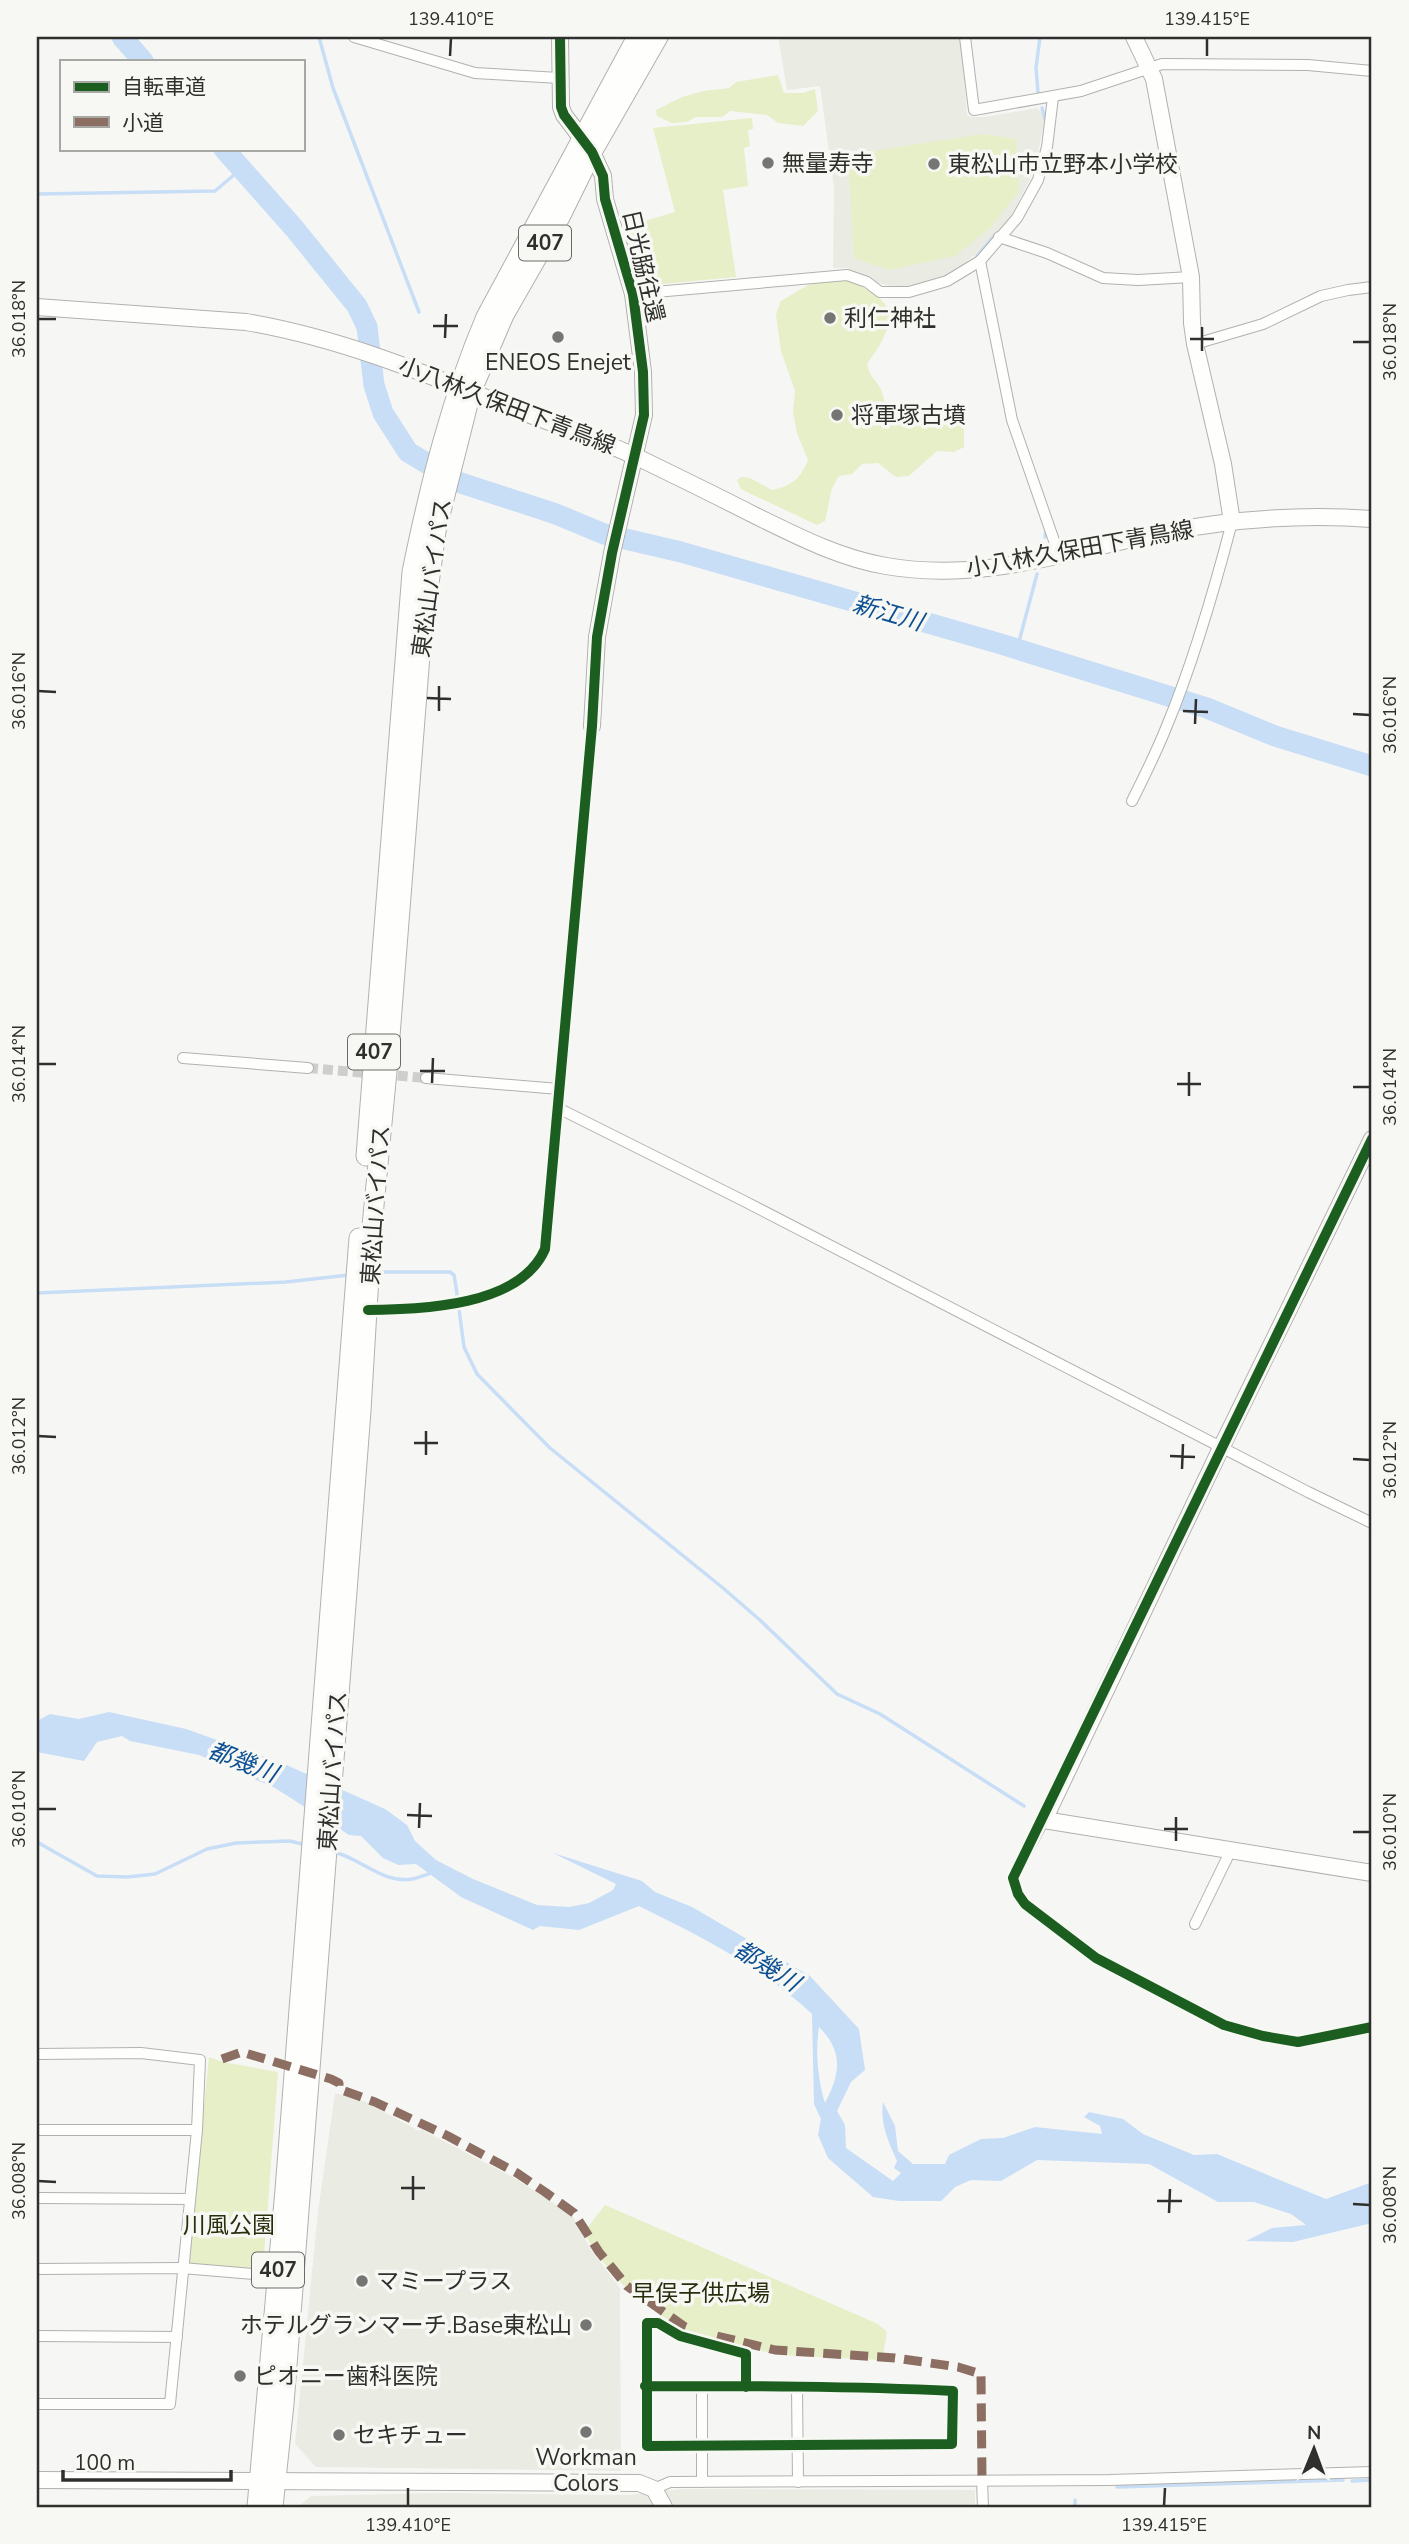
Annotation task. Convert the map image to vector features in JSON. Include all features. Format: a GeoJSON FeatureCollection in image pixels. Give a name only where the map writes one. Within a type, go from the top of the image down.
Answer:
{"type":"FeatureCollection","features":[{"type":"Feature","properties":{"kind":"highway","name":"東松山バイパス"},"geometry":{"type":"LineString","coordinates":[[257,2507],[268,2481],[305,2035],[412,572],[465,389],[560,217],[587,146],[638,37]]}},
{"type":"Feature","properties":{"kind":"highway","name":"東松山バイパス"},"geometry":{"type":"LineString","coordinates":[[587,146],[658,37]]}},
{"type":"Feature","properties":{"kind":"highway","name":"東松山バイパス"},"geometry":{"type":"LineString","coordinates":[[337,1619],[368,1310],[372,1226],[436,495]]}},
{"type":"Feature","properties":{"kind":"highway","name":"東松山バイパス"},"geometry":{"type":"LineString","coordinates":[[273,2507],[268,2481],[277,2276],[305,2035]]}},
{"type":"Feature","properties":{"kind":"street"},"geometry":{"type":"LineString","coordinates":[[354,37],[475,74],[559,78]]}},
{"type":"Feature","properties":{"kind":"street","name":"日光脇往還"},"geometry":{"type":"LineString","coordinates":[[560,37],[559,98],[564,115],[587,146],[603,176],[605,200],[633,294],[643,372],[645,415],[612,553],[597,637],[592,726]]}},
{"type":"Feature","properties":{"kind":"street"},"geometry":{"type":"LineString","coordinates":[[965,37],[974,110],[1081,91],[1151,68],[1172,64],[1308,65],[1372,71]]}},
{"type":"Feature","properties":{"kind":"street"},"geometry":{"type":"LineString","coordinates":[[1132,802],[1166,728],[1187,672],[1232,522],[1223,464],[1195,344],[1191,276],[1182,221],[1151,68],[1134,37]]}},
{"type":"Feature","properties":{"kind":"street"},"geometry":{"type":"LineString","coordinates":[[633,294],[847,275],[867,282],[880,292],[909,292],[947,281],[980,261],[1017,218],[1038,180],[1047,147],[1053,97]]}},
{"type":"Feature","properties":{"kind":"street"},"geometry":{"type":"LineString","coordinates":[[999,237],[1047,253],[1103,278],[1138,280],[1191,276]]}},
{"type":"Feature","properties":{"kind":"street"},"geometry":{"type":"LineString","coordinates":[[980,261],[1012,420],[1059,555]]}},
{"type":"Feature","properties":{"kind":"street"},"geometry":{"type":"LineString","coordinates":[[1195,344],[1263,324],[1321,296],[1372,288]]}},
{"type":"Feature","properties":{"kind":"street","name":"小八林久保田下青鳥線"},"geometry":{"type":"LineString","coordinates":[[37,307],[246,322],[272,326],[347,346],[389,359],[636,456],[803,539],[855,559],[916,571],[950,572],[1023,564],[1169,531],[1232,522],[1292,518],[1372,519]]}},
{"type":"Feature","properties":{"kind":"street"},"geometry":{"type":"LineString","coordinates":[[368,1310],[410,1309],[477,1298],[513,1285],[540,1262],[545,1250],[592,726]]}},
{"type":"Feature","properties":{"kind":"street"},"geometry":{"type":"LineString","coordinates":[[183,1058],[308,1068]]}},
{"type":"Feature","properties":{"kind":"street"},"geometry":{"type":"LineString","coordinates":[[426,1078],[559,1089]]}},
{"type":"Feature","properties":{"kind":"street"},"geometry":{"type":"LineString","coordinates":[[558,1108],[1372,1523]]}},
{"type":"Feature","properties":{"kind":"street"},"geometry":{"type":"LineString","coordinates":[[1372,1139],[1044,1820],[1013,1878],[1018,1894],[1025,1904],[1096,1958],[1223,2025],[1298,2042],[1372,2027]]}},
{"type":"Feature","properties":{"kind":"street"},"geometry":{"type":"LineString","coordinates":[[1044,1820],[1372,1873]]}},
{"type":"Feature","properties":{"kind":"street"},"geometry":{"type":"LineString","coordinates":[[1195,1924],[1230,1850]]}},
{"type":"Feature","properties":{"kind":"street"},"geometry":{"type":"LineString","coordinates":[[37,2054],[141,2053],[200,2060],[197,2130],[170,2403],[37,2404]]}},
{"type":"Feature","properties":{"kind":"street"},"geometry":{"type":"LineString","coordinates":[[37,2130],[197,2130]]}},
{"type":"Feature","properties":{"kind":"street"},"geometry":{"type":"LineString","coordinates":[[37,2198],[190,2199]]}},
{"type":"Feature","properties":{"kind":"street"},"geometry":{"type":"LineString","coordinates":[[37,2269],[182,2269],[277,2276]]}},
{"type":"Feature","properties":{"kind":"street"},"geometry":{"type":"LineString","coordinates":[[645,2386],[746,2387],[873,2387],[953,2391],[952,2444],[647,2446],[645,2386],[647,2323],[658,2323],[680,2336],[746,2354],[746,2387]]}},
{"type":"Feature","properties":{"kind":"street"},"geometry":{"type":"LineString","coordinates":[[37,2336],[177,2337]]}},
{"type":"Feature","properties":{"kind":"street"},"geometry":{"type":"LineString","coordinates":[[702,2386],[702,2482]]}},
{"type":"Feature","properties":{"kind":"street"},"geometry":{"type":"LineString","coordinates":[[796,2387],[798,2482]]}},
{"type":"Feature","properties":{"kind":"street"},"geometry":{"type":"LineString","coordinates":[[37,2480],[639,2483],[654,2488],[670,2482],[982,2481],[1372,2472]]}},
{"type":"Feature","properties":{"kind":"street"},"geometry":{"type":"LineString","coordinates":[[982,2481],[982,2507]]}},
{"type":"Feature","properties":{"kind":"street"},"geometry":{"type":"LineString","coordinates":[[654,2488],[664,2507]]}},
{"type":"Feature","properties":{"kind":"shaded area","name":"東松山市立野本小学校"},"geometry":{"type":"Polygon","coordinates":[[[778,37],[961,37],[967,115],[985,117],[1037,108],[1045,116],[1035,170],[1010,218],[976,254],[955,271],[933,281],[890,286],[873,282],[847,268],[833,268],[834,188],[820,86],[787,90],[778,37]]]}},
{"type":"Feature","properties":{"kind":"shaded area"},"geometry":{"type":"Polygon","coordinates":[[[335,2093],[366,2102],[419,2131],[421,2129],[518,2180],[572,2215],[591,2250],[620,2288],[621,2471],[316,2467],[295,2444],[318,2211],[335,2093]]]}},
{"type":"Feature","properties":{"kind":"shaded area"},"geometry":{"type":"Polygon","coordinates":[[[682,2489],[975,2490],[975,2507],[298,2507],[311,2496],[435,2493],[629,2495],[682,2489]]]}},
{"type":"Feature","properties":{"kind":"green space"},"geometry":{"type":"Polygon","coordinates":[[[778,75],[784,93],[803,93],[815,89],[818,111],[803,126],[778,123],[767,115],[730,111],[722,117],[696,117],[687,122],[672,123],[657,116],[656,110],[682,97],[729,88],[736,82],[778,75]]]}},
{"type":"Feature","properties":{"kind":"green space"},"geometry":{"type":"Polygon","coordinates":[[[752,118],[753,129],[748,130],[750,146],[744,148],[748,186],[723,190],[736,277],[642,286],[637,282],[621,228],[675,212],[653,128],[752,118]]]}},
{"type":"Feature","properties":{"kind":"green space"},"geometry":{"type":"Polygon","coordinates":[[[982,134],[1016,139],[1019,191],[991,227],[955,256],[889,270],[854,258],[848,155],[982,134]]]}},
{"type":"Feature","properties":{"kind":"green space"},"geometry":{"type":"Polygon","coordinates":[[[846,279],[876,296],[888,310],[885,335],[867,364],[891,418],[895,422],[929,424],[946,414],[959,417],[964,430],[964,447],[954,452],[937,451],[909,476],[896,477],[878,463],[862,464],[852,474],[839,476],[832,488],[825,521],[817,525],[741,489],[737,480],[741,477],[750,478],[772,490],[790,483],[799,476],[805,466],[808,460],[797,433],[793,412],[795,391],[781,351],[776,314],[781,301],[815,281],[846,279]]]}},
{"type":"Feature","properties":{"kind":"green space","name":"川風公園"},"geometry":{"type":"Polygon","coordinates":[[[209,2057],[278,2072],[263,2269],[192,2264],[188,2260],[209,2057]]]}},
{"type":"Feature","properties":{"kind":"green space","name":"早俣子供広場"},"geometry":{"type":"Polygon","coordinates":[[[605,2205],[878,2324],[887,2332],[882,2360],[779,2355],[684,2331],[631,2294],[596,2254],[584,2232],[605,2205]]]}},
{"type":"Feature","properties":{"kind":"water","name":"都幾川"},"geometry":{"type":"Polygon","coordinates":[[[109,1712],[186,1729],[282,1763],[385,1809],[407,1825],[415,1841],[436,1860],[473,1879],[537,1905],[569,1907],[589,1903],[613,1890],[616,1884],[553,1853],[642,1881],[655,1892],[692,1907],[810,1976],[859,2029],[865,2070],[851,2082],[837,2111],[845,2125],[846,2148],[893,2181],[901,2173],[894,2168],[897,2161],[884,2125],[883,2102],[895,2126],[898,2151],[913,2164],[945,2164],[949,2155],[981,2139],[1003,2138],[1035,2127],[1102,2134],[1100,2126],[1084,2117],[1089,2112],[1123,2119],[1143,2134],[1194,2155],[1217,2154],[1326,2199],[1372,2182],[1372,2223],[1293,2242],[1246,2241],[1272,2228],[1306,2225],[1291,2214],[1254,2202],[1218,2202],[1149,2164],[1037,2160],[1001,2181],[971,2180],[955,2187],[941,2201],[899,2201],[873,2197],[828,2158],[818,2135],[821,2119],[814,2104],[812,2014],[793,1997],[730,1954],[639,1906],[579,1930],[540,1926],[533,1930],[461,1897],[416,1864],[398,1865],[383,1858],[361,1836],[349,1835],[275,1788],[199,1755],[130,1741],[122,1736],[97,1742],[84,1761],[37,1752],[37,1721],[50,1714],[79,1719],[109,1712]],[[819,2027],[818,2065],[825,2103],[834,2082],[837,2064],[833,2045],[819,2027]]]}},
{"type":"Feature","properties":{"kind":"waterway"},"geometry":{"type":"LineString","coordinates":[[122,37],[142,60]]}},
{"type":"Feature","properties":{"kind":"waterway"},"geometry":{"type":"LineString","coordinates":[[319,37],[333,88],[419,312]]}},
{"type":"Feature","properties":{"kind":"waterway"},"geometry":{"type":"LineString","coordinates":[[1038,92],[1036,68],[1040,37]]}},
{"type":"Feature","properties":{"kind":"waterway"},"geometry":{"type":"LineString","coordinates":[[1042,108],[1045,119]]}},
{"type":"Feature","properties":{"kind":"waterway","name":"新江川"},"geometry":{"type":"LineString","coordinates":[[225,150],[294,228],[357,306],[367,327],[374,385],[383,413],[408,452],[458,482],[556,514],[604,534],[681,552],[1001,644],[1207,708],[1275,736],[1372,766]]}},
{"type":"Feature","properties":{"kind":"waterway"},"geometry":{"type":"LineString","coordinates":[[37,194],[215,191],[241,169]]}},
{"type":"Feature","properties":{"kind":"waterway"},"geometry":{"type":"LineString","coordinates":[[977,256],[997,233]]}},
{"type":"Feature","properties":{"kind":"waterway"},"geometry":{"type":"LineString","coordinates":[[1045,537],[1046,529]]}},
{"type":"Feature","properties":{"kind":"waterway"},"geometry":{"type":"LineString","coordinates":[[1017,649],[1037,574]]}},
{"type":"Feature","properties":{"kind":"waterway"},"geometry":{"type":"LineString","coordinates":[[374,1272],[450,1272],[454,1275],[464,1347],[477,1374],[550,1448],[723,1588],[837,1694],[880,1714],[1024,1806]]}},
{"type":"Feature","properties":{"kind":"waterway"},"geometry":{"type":"LineString","coordinates":[[37,1293],[286,1282],[349,1275]]}},
{"type":"Feature","properties":{"kind":"waterway"},"geometry":{"type":"LineString","coordinates":[[37,1842],[97,1876],[127,1877],[155,1874],[207,1849],[236,1843],[290,1841],[306,1845]]}},
{"type":"Feature","properties":{"kind":"waterway"},"geometry":{"type":"LineString","coordinates":[[334,1852],[391,1878],[412,1879],[434,1872]]}},
{"type":"Feature","properties":{"kind":"waterway"},"geometry":{"type":"LineString","coordinates":[[1117,2487],[1343,2480]]}},
{"type":"Feature","properties":{"kind":"waterway"},"geometry":{"type":"LineString","coordinates":[[1352,2481],[1372,2480]]}},
{"type":"Feature","properties":{"kind":"waterway"},"geometry":{"type":"LineString","coordinates":[[1075,2500],[1075,2507]]}},
{"type":"Feature","properties":{"kind":"tunnel"},"geometry":{"type":"LineString","coordinates":[[308,1068],[426,1078]]}},
{"type":"Feature","properties":{"kind":"marked path"},"geometry":{"type":"LineString","coordinates":[[222,2059],[242,2052],[331,2079],[339,2083],[339,2089],[375,2102],[448,2136],[517,2173],[574,2213],[599,2252],[627,2286],[685,2327],[694,2330]]}},
{"type":"Feature","properties":{"kind":"marked path"},"geometry":{"type":"LineString","coordinates":[[717,2336],[775,2350],[895,2358],[958,2367],[981,2374],[982,2481]]}},
{"type":"Feature","properties":{"kind":"cycle path"},"geometry":{"type":"LineString","coordinates":[[368,1310],[441,1306],[492,1294],[514,1283],[532,1268],[545,1249],[592,726],[597,637],[612,553],[644,415],[643,372],[633,294],[605,199],[603,176],[592,152],[561,107],[560,37]]}},
{"type":"Feature","properties":{"kind":"cycle path"},"geometry":{"type":"LineString","coordinates":[[1372,1139],[1013,1878],[1018,1894],[1025,1904],[1096,1958],[1224,2025],[1298,2042],[1372,2027]]}},
{"type":"Feature","properties":{"kind":"cycle path"},"geometry":{"type":"LineString","coordinates":[[645,2386],[684,2386],[722,2386],[761,2386],[837,2387],[953,2391],[952,2444],[647,2446],[647,2323],[658,2323],[680,2336],[746,2354],[746,2387]]}},
{"type":"Feature","properties":{"kind":"place","name":"無量寿寺"},"geometry":{"type":"Point","coordinates":[768,163]}},
{"type":"Feature","properties":{"kind":"place","name":"東松山市立野本小学校"},"geometry":{"type":"Point","coordinates":[934,164]}},
{"type":"Feature","properties":{"kind":"place","name":"利仁神社"},"geometry":{"type":"Point","coordinates":[830,318]}},
{"type":"Feature","properties":{"kind":"place","name":"ENEOS Enejet"},"geometry":{"type":"Point","coordinates":[558,337]}},
{"type":"Feature","properties":{"kind":"place","name":"将軍塚古墳"},"geometry":{"type":"Point","coordinates":[837,415]}},
{"type":"Feature","properties":{"kind":"place","name":"マミープラス"},"geometry":{"type":"Point","coordinates":[362,2281]}},
{"type":"Feature","properties":{"kind":"place","name":"ホテルグランマーチ.Base東松山"},"geometry":{"type":"Point","coordinates":[586,2325]}},
{"type":"Feature","properties":{"kind":"place","name":"ピオニー歯科医院"},"geometry":{"type":"Point","coordinates":[240,2376]}},
{"type":"Feature","properties":{"kind":"place","name":"Workman Colors"},"geometry":{"type":"Point","coordinates":[586,2432]}},
{"type":"Feature","properties":{"kind":"place","name":"セキチュー"},"geometry":{"type":"Point","coordinates":[339,2435]}}]}
